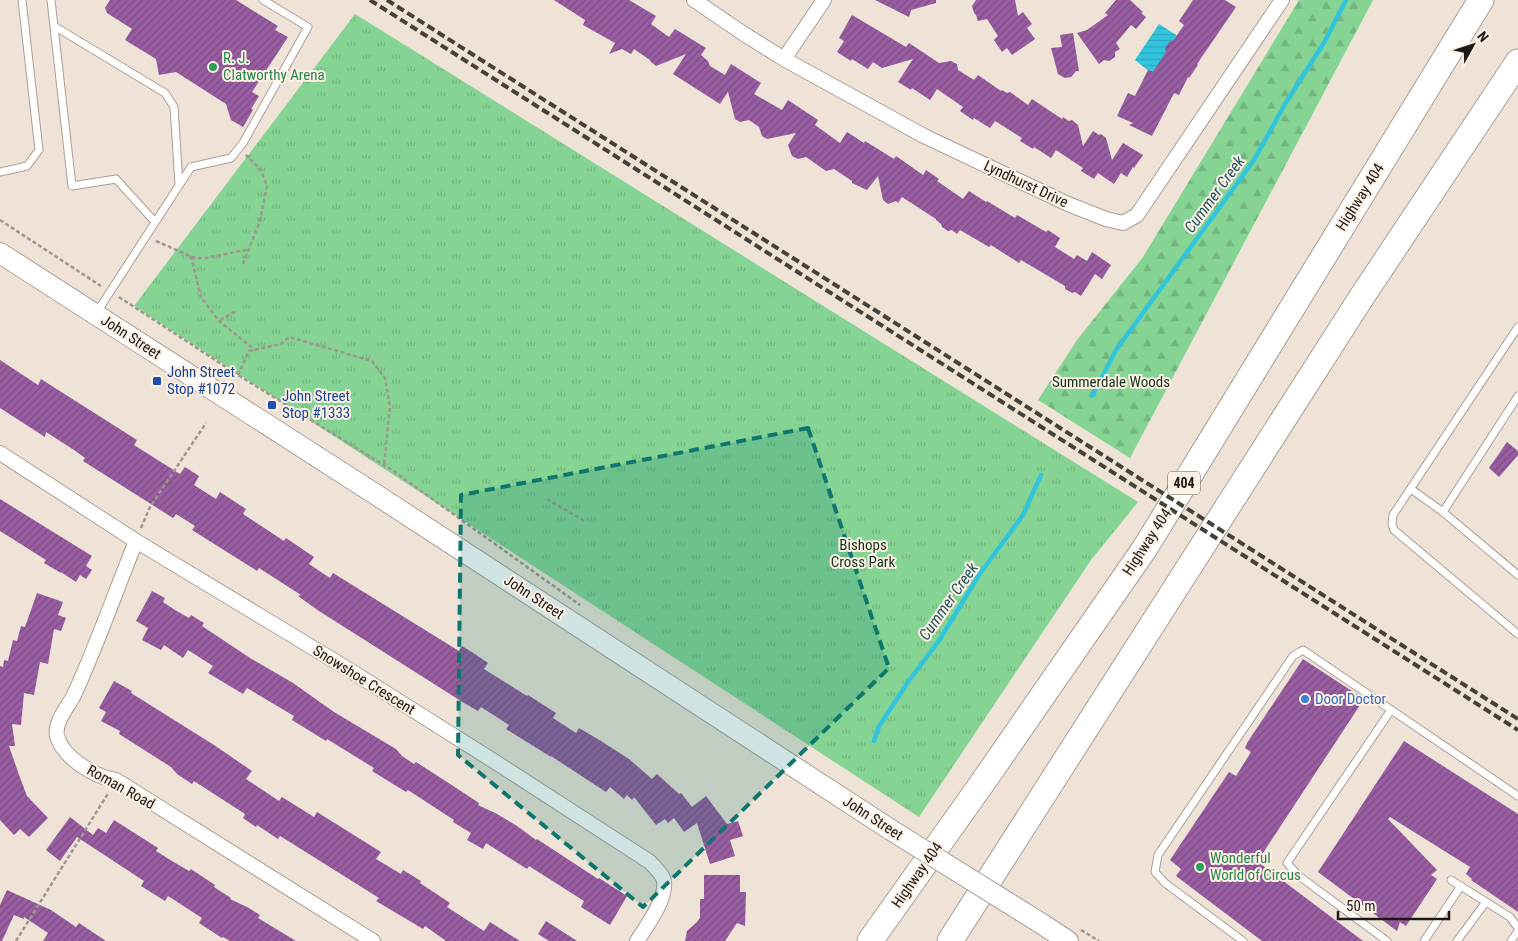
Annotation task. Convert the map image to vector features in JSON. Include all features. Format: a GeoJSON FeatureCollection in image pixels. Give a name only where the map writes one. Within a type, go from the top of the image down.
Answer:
{"type":"FeatureCollection","features":[{"type":"Feature","properties":{"kind":"highway","name":"Highway 404"},"geometry":{"type":"LineString","coordinates":[[870,941],[983,782],[1144,548],[1481,0]]}},
{"type":"Feature","properties":{"kind":"highway"},"geometry":{"type":"LineString","coordinates":[[950,941],[1361,298],[1518,62]]}},
{"type":"Feature","properties":{"kind":"main road","name":"John Street"},"geometry":{"type":"LineString","coordinates":[[0,253],[375,494],[891,830],[1068,941]]}},
{"type":"Feature","properties":{"kind":"street","name":"Lyndhurst Drive"},"geometry":{"type":"LineString","coordinates":[[694,0],[784,59],[924,136],[1068,204],[1106,219],[1123,223],[1137,215],[1142,208],[1282,0]]}},
{"type":"Feature","properties":{"kind":"street"},"geometry":{"type":"LineString","coordinates":[[784,59],[824,0]]}},
{"type":"Feature","properties":{"kind":"street","name":"Snowshoe Crescent"},"geometry":{"type":"LineString","coordinates":[[0,453],[136,542],[348,669],[650,862],[663,878],[664,889],[658,908],[637,941]]}},
{"type":"Feature","properties":{"kind":"street","name":"Roman Road"},"geometry":{"type":"LineString","coordinates":[[136,542],[88,664],[69,705],[58,722],[56,735],[63,750],[86,768],[106,778],[116,780],[373,941]]}},
{"type":"Feature","properties":{"kind":"lane"},"geometry":{"type":"LineString","coordinates":[[0,172],[27,166],[39,150],[22,0]]}},
{"type":"Feature","properties":{"kind":"lane"},"geometry":{"type":"LineString","coordinates":[[51,0],[72,186],[116,179],[155,222]]}},
{"type":"Feature","properties":{"kind":"lane"},"geometry":{"type":"LineString","coordinates":[[96,315],[191,167],[231,158],[243,143],[308,27],[263,0]]}},
{"type":"Feature","properties":{"kind":"lane"},"geometry":{"type":"LineString","coordinates":[[54,26],[165,93],[174,107],[179,185]]}},
{"type":"Feature","properties":{"kind":"lane"},"geometry":{"type":"LineString","coordinates":[[1518,327],[1393,515],[1392,524],[1394,530],[1518,634]]}},
{"type":"Feature","properties":{"kind":"lane"},"geometry":{"type":"LineString","coordinates":[[1443,512],[1518,396]]}},
{"type":"Feature","properties":{"kind":"lane"},"geometry":{"type":"LineString","coordinates":[[1411,489],[1443,512],[1518,575]]}},
{"type":"Feature","properties":{"kind":"lane"},"geometry":{"type":"LineString","coordinates":[[1243,941],[1165,883],[1155,872],[1158,855],[1293,656],[1303,650],[1518,796]]}},
{"type":"Feature","properties":{"kind":"lane"},"geometry":{"type":"LineString","coordinates":[[1387,941],[1299,876],[1287,863],[1391,710]]}},
{"type":"Feature","properties":{"kind":"lane"},"geometry":{"type":"LineString","coordinates":[[1451,880],[1510,917],[1518,930],[1512,941]]}},
{"type":"Feature","properties":{"kind":"lane"},"geometry":{"type":"LineString","coordinates":[[1424,941],[1461,886]]}},
{"type":"Feature","properties":{"kind":"lane"},"geometry":{"type":"LineString","coordinates":[[1457,941],[1486,902]]}},
{"type":"Feature","properties":{"kind":"path"},"geometry":{"type":"LineString","coordinates":[[239,148],[260,170],[267,186],[260,221],[243,264]]}},
{"type":"Feature","properties":{"kind":"path"},"geometry":{"type":"LineString","coordinates":[[0,220],[238,375],[384,465],[582,606]]}},
{"type":"Feature","properties":{"kind":"path"},"geometry":{"type":"LineString","coordinates":[[146,236],[195,258],[206,258],[250,249]]}},
{"type":"Feature","properties":{"kind":"path"},"geometry":{"type":"LineString","coordinates":[[191,256],[201,296],[219,321],[255,350]]}},
{"type":"Feature","properties":{"kind":"path"},"geometry":{"type":"LineString","coordinates":[[219,321],[236,310]]}},
{"type":"Feature","properties":{"kind":"path"},"geometry":{"type":"LineString","coordinates":[[238,375],[249,351],[281,344],[289,337],[372,361],[385,378],[390,407],[384,465]]}},
{"type":"Feature","properties":{"kind":"path"},"geometry":{"type":"LineString","coordinates":[[136,542],[150,508],[206,423]]}},
{"type":"Feature","properties":{"kind":"path"},"geometry":{"type":"LineString","coordinates":[[547,499],[586,522]]}},
{"type":"Feature","properties":{"kind":"path"},"geometry":{"type":"LineString","coordinates":[[16,941],[116,780]]}},
{"type":"Feature","properties":{"kind":"highlighted area"},"geometry":{"type":"Polygon","coordinates":[[[808,428],[889,668],[643,907],[458,755],[461,495],[808,428]]]}},
{"type":"Feature","properties":{"kind":"green space","name":"Summerdale Woods"},"geometry":{"type":"Polygon","coordinates":[[[1299,0],[1373,0],[1130,458],[1038,400],[1077,340],[1143,257],[1299,0]]]}},
{"type":"Feature","properties":{"kind":"green space","name":"Bishops Cross Park"},"geometry":{"type":"Polygon","coordinates":[[[355,14],[1138,502],[1091,560],[919,817],[134,306],[355,14]]]}},
{"type":"Feature","properties":{"kind":"water"},"geometry":{"type":"Polygon","coordinates":[[[1159,24],[1181,38],[1155,76],[1135,60],[1159,24]]]}},
{"type":"Feature","properties":{"kind":"building","name":"R. J. Clatworthy Arena"},"geometry":{"type":"Polygon","coordinates":[[[110,0],[236,0],[278,26],[275,30],[288,37],[252,92],[259,96],[243,127],[231,120],[226,104],[176,72],[159,75],[156,59],[125,40],[132,29],[107,13],[105,8],[110,0]]]}},
{"type":"Feature","properties":{"kind":"building"},"geometry":{"type":"Polygon","coordinates":[[[554,0],[629,0],[656,16],[651,24],[669,37],[675,29],[706,48],[701,55],[708,61],[710,66],[725,75],[731,64],[761,83],[754,94],[782,110],[788,100],[818,120],[815,125],[840,143],[847,132],[894,159],[896,156],[923,175],[926,170],[939,179],[937,181],[963,199],[969,191],[1015,218],[1017,215],[1046,232],[1048,230],[1060,238],[1055,247],[1074,259],[1077,255],[1087,261],[1092,252],[1111,265],[1102,279],[1095,274],[1081,296],[1075,292],[1072,293],[1065,289],[1065,286],[1021,260],[1019,263],[991,245],[989,247],[960,230],[957,234],[952,230],[948,231],[936,219],[902,197],[898,203],[896,201],[888,204],[883,200],[878,176],[867,190],[852,183],[852,181],[834,169],[826,171],[806,157],[798,159],[792,156],[788,145],[796,133],[767,139],[762,136],[759,127],[749,120],[740,122],[735,119],[728,92],[720,104],[673,74],[686,54],[656,66],[634,49],[631,54],[622,49],[609,54],[615,43],[583,25],[585,20],[554,0]]]}},
{"type":"Feature","properties":{"kind":"building"},"geometry":{"type":"Polygon","coordinates":[[[875,0],[936,0],[936,3],[911,10],[909,17],[875,0]]]}},
{"type":"Feature","properties":{"kind":"building"},"geometry":{"type":"Polygon","coordinates":[[[976,0],[1015,0],[1018,16],[1023,12],[1032,24],[1027,28],[1035,39],[1012,55],[1007,48],[1002,52],[994,40],[998,36],[987,19],[978,21],[974,13],[972,6],[976,0]]]}},
{"type":"Feature","properties":{"kind":"building"},"geometry":{"type":"Polygon","coordinates":[[[1116,0],[1130,0],[1146,17],[1136,29],[1131,25],[1116,43],[1120,49],[1115,52],[1115,57],[1109,61],[1104,60],[1099,64],[1077,33],[1087,30],[1108,15],[1105,13],[1116,0]]]}},
{"type":"Feature","properties":{"kind":"building"},"geometry":{"type":"Polygon","coordinates":[[[1193,0],[1225,0],[1236,7],[1188,77],[1179,95],[1174,93],[1152,136],[1129,125],[1133,123],[1117,116],[1128,93],[1135,96],[1148,70],[1153,72],[1166,52],[1165,48],[1169,42],[1173,41],[1184,25],[1179,21],[1193,0]]]}},
{"type":"Feature","properties":{"kind":"building"},"geometry":{"type":"Polygon","coordinates":[[[852,15],[906,47],[909,43],[939,63],[951,61],[957,64],[958,70],[974,80],[978,75],[1001,91],[1010,92],[1028,105],[1032,99],[1062,119],[1063,117],[1069,121],[1072,120],[1078,125],[1083,146],[1093,131],[1099,135],[1101,134],[1106,138],[1112,160],[1123,143],[1143,155],[1127,177],[1121,173],[1114,184],[1098,173],[1094,179],[1081,171],[1083,168],[1056,150],[1051,158],[1020,141],[1022,138],[995,121],[990,128],[974,118],[973,120],[960,111],[963,107],[937,89],[930,100],[912,88],[911,90],[898,82],[913,59],[882,68],[873,62],[868,69],[837,52],[844,41],[839,38],[852,15]]]}},
{"type":"Feature","properties":{"kind":"building"},"geometry":{"type":"Polygon","coordinates":[[[1073,33],[1079,71],[1076,71],[1071,77],[1065,78],[1058,74],[1051,48],[1062,47],[1060,35],[1073,33]]]}},
{"type":"Feature","properties":{"kind":"building"},"geometry":{"type":"Polygon","coordinates":[[[0,360],[38,385],[41,379],[137,440],[134,445],[180,474],[185,467],[199,476],[194,485],[216,499],[220,492],[246,509],[243,514],[284,541],[286,538],[314,557],[309,564],[330,578],[333,573],[459,651],[462,646],[475,654],[488,663],[484,669],[556,713],[553,718],[576,733],[579,728],[601,741],[629,759],[652,779],[657,774],[679,794],[681,793],[692,807],[706,796],[727,824],[738,821],[743,836],[730,840],[735,856],[710,864],[697,823],[684,832],[674,818],[668,823],[665,819],[656,825],[634,797],[632,800],[627,795],[624,799],[610,787],[606,792],[506,729],[509,725],[481,707],[478,711],[464,703],[319,611],[298,596],[301,595],[259,568],[257,571],[192,530],[195,526],[176,514],[173,518],[83,461],[85,458],[46,432],[45,437],[0,408],[0,360]]]}},
{"type":"Feature","properties":{"kind":"building"},"geometry":{"type":"Polygon","coordinates":[[[1507,442],[1518,451],[1518,455],[1499,477],[1489,468],[1507,442]]]}},
{"type":"Feature","properties":{"kind":"building"},"geometry":{"type":"Polygon","coordinates":[[[0,499],[92,556],[86,566],[92,570],[86,579],[80,575],[76,582],[44,563],[46,560],[0,531],[0,499]]]}},
{"type":"Feature","properties":{"kind":"building"},"geometry":{"type":"Polygon","coordinates":[[[152,591],[165,598],[163,602],[175,610],[189,618],[191,615],[204,623],[202,626],[250,658],[293,683],[334,712],[396,749],[402,756],[414,764],[416,762],[479,803],[478,805],[517,826],[536,840],[627,896],[610,925],[581,907],[584,901],[529,866],[527,869],[486,843],[483,849],[467,840],[471,833],[453,822],[454,820],[408,790],[406,792],[372,771],[374,768],[292,720],[294,716],[247,688],[243,694],[208,673],[213,666],[188,650],[183,658],[164,645],[161,650],[142,640],[148,628],[136,621],[152,591]]]}},
{"type":"Feature","properties":{"kind":"building"},"geometry":{"type":"Polygon","coordinates":[[[37,593],[63,602],[58,615],[66,618],[61,631],[54,629],[48,664],[40,662],[34,695],[24,693],[21,725],[12,724],[15,746],[9,746],[27,796],[48,818],[29,837],[20,829],[14,835],[0,820],[0,666],[3,667],[4,660],[8,661],[13,640],[17,641],[21,626],[25,627],[37,593]]]}},
{"type":"Feature","properties":{"kind":"building"},"geometry":{"type":"Polygon","coordinates":[[[1303,659],[1364,699],[1261,856],[1262,865],[1363,941],[1262,941],[1176,876],[1181,869],[1170,860],[1229,772],[1236,776],[1251,752],[1245,748],[1247,743],[1303,659]]]}},
{"type":"Feature","properties":{"kind":"building"},"geometry":{"type":"Polygon","coordinates":[[[114,681],[252,771],[246,779],[279,801],[282,797],[314,817],[317,812],[381,852],[376,859],[401,874],[403,870],[421,881],[420,883],[450,903],[447,907],[484,931],[490,922],[520,941],[446,941],[425,926],[423,929],[376,901],[379,898],[280,836],[278,839],[257,825],[256,827],[243,818],[245,814],[194,781],[192,784],[177,774],[171,767],[119,734],[120,731],[101,721],[106,712],[99,708],[114,681]]]}},
{"type":"Feature","properties":{"kind":"building"},"geometry":{"type":"Polygon","coordinates":[[[1404,741],[1518,814],[1518,912],[1471,880],[1466,874],[1470,867],[1390,817],[1388,819],[1437,870],[1431,875],[1437,879],[1406,926],[1400,922],[1397,931],[1318,872],[1404,741]]]}},
{"type":"Feature","properties":{"kind":"building"},"geometry":{"type":"Polygon","coordinates":[[[70,817],[93,835],[98,828],[106,833],[114,820],[158,848],[156,851],[189,871],[191,869],[215,885],[214,887],[230,899],[260,915],[258,918],[296,941],[230,941],[222,938],[199,923],[202,918],[168,896],[165,901],[141,886],[144,881],[77,837],[60,861],[46,850],[70,817]]]}},
{"type":"Feature","properties":{"kind":"building"},"geometry":{"type":"Polygon","coordinates":[[[704,875],[740,875],[740,892],[746,892],[745,926],[737,923],[725,941],[685,941],[687,931],[700,918],[700,899],[704,899],[704,875]]]}},
{"type":"Feature","properties":{"kind":"building"},"geometry":{"type":"Polygon","coordinates":[[[7,890],[51,910],[76,927],[79,923],[106,941],[43,941],[48,933],[24,917],[24,919],[14,915],[2,941],[0,941],[0,905],[7,890]]]}},
{"type":"Feature","properties":{"kind":"building"},"geometry":{"type":"Polygon","coordinates":[[[546,921],[577,941],[549,941],[538,934],[546,921]]]}},
{"type":"Feature","properties":{"kind":"waterway","name":"Cummer Creek"},"geometry":{"type":"LineString","coordinates":[[1092,396],[1116,350],[1254,160],[1285,104],[1325,41],[1346,0]]}},
{"type":"Feature","properties":{"kind":"waterway","name":"Cummer Creek"},"geometry":{"type":"LineString","coordinates":[[874,741],[878,728],[908,682],[940,639],[979,575],[1023,515],[1041,475]]}},
{"type":"Feature","properties":{"kind":"railway"},"geometry":{"type":"LineString","coordinates":[[370,0],[1518,730]]}},
{"type":"Feature","properties":{"kind":"railway"},"geometry":{"type":"LineString","coordinates":[[387,0],[1518,719]]}},
{"type":"Feature","properties":{"kind":"place","name":"R. J. Clatworthy Arena"},"geometry":{"type":"Point","coordinates":[213,67]}},
{"type":"Feature","properties":{"kind":"place","name":"John Street Stop #1072"},"geometry":{"type":"Point","coordinates":[157,381]}},
{"type":"Feature","properties":{"kind":"place","name":"John Street Stop #1333"},"geometry":{"type":"Point","coordinates":[272,405]}},
{"type":"Feature","properties":{"kind":"place","name":"Door Doctor"},"geometry":{"type":"Point","coordinates":[1305,699]}},
{"type":"Feature","properties":{"kind":"place","name":"Wonderful World of Circus"},"geometry":{"type":"Point","coordinates":[1200,867]}}]}
